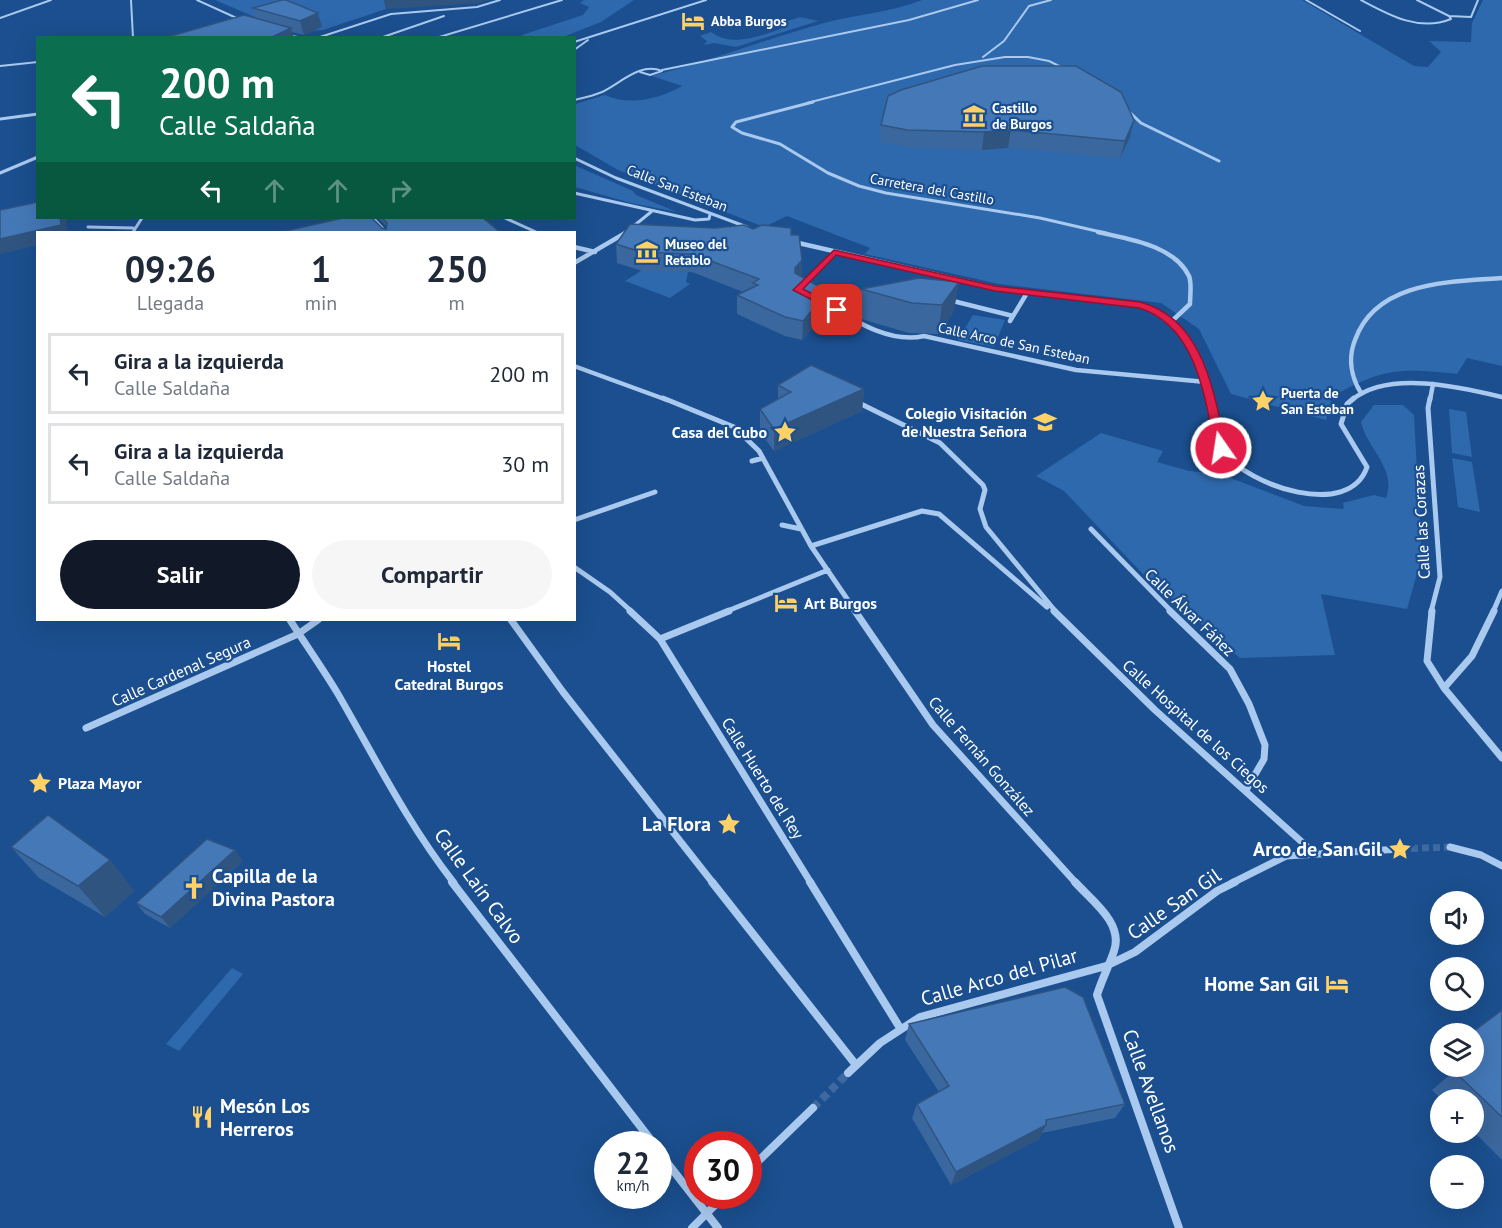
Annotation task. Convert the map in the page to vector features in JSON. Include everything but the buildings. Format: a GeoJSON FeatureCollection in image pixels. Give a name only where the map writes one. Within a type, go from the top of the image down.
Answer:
{"type":"FeatureCollection","features":[{"type":"Feature","properties":{"kind":"street"},"geometry":{"type":"LineString","coordinates":[[0,18],[51,0]]}},
{"type":"Feature","properties":{"kind":"street"},"geometry":{"type":"LineString","coordinates":[[131,0],[133,36]]}},
{"type":"Feature","properties":{"kind":"street"},"geometry":{"type":"LineString","coordinates":[[197,0],[245,21]]}},
{"type":"Feature","properties":{"kind":"street"},"geometry":{"type":"LineString","coordinates":[[323,36],[391,15],[477,7],[500,0]]}},
{"type":"Feature","properties":{"kind":"street"},"geometry":{"type":"LineString","coordinates":[[443,36],[562,0]]}},
{"type":"Feature","properties":{"kind":"street"},"geometry":{"type":"LineString","coordinates":[[576,41],[706,0]]}},
{"type":"Feature","properties":{"kind":"street"},"geometry":{"type":"LineString","coordinates":[[576,99],[601,93],[651,68],[662,70],[909,20],[978,0]]}},
{"type":"Feature","properties":{"kind":"street","name":"Carretera del Castillo"},"geometry":{"type":"LineString","coordinates":[[980,58],[998,48],[1015,29],[1029,6],[1051,0]]}},
{"type":"Feature","properties":{"kind":"street"},"geometry":{"type":"LineString","coordinates":[[1306,0],[1360,31]]}},
{"type":"Feature","properties":{"kind":"street"},"geometry":{"type":"LineString","coordinates":[[1361,0],[1396,18],[1433,23],[1449,21],[1451,20],[1449,16]]}},
{"type":"Feature","properties":{"kind":"street"},"geometry":{"type":"LineString","coordinates":[[1417,0],[1449,16],[1471,17],[1478,0]]}},
{"type":"Feature","properties":{"kind":"street"},"geometry":{"type":"LineString","coordinates":[[386,36],[444,16]]}},
{"type":"Feature","properties":{"kind":"street"},"geometry":{"type":"LineString","coordinates":[[280,33],[293,36]]}},
{"type":"Feature","properties":{"kind":"street"},"geometry":{"type":"LineString","coordinates":[[576,48],[590,37]]}},
{"type":"Feature","properties":{"kind":"street","name":"Carretera del Castillo"},"geometry":{"type":"LineString","coordinates":[[1076,77],[1058,63],[1045,58],[980,58],[756,116],[736,122],[732,127],[742,133],[780,144],[828,173],[859,186],[886,193],[1040,218],[1136,241],[1159,250],[1180,263],[1190,278],[1190,304],[1172,321]]}},
{"type":"Feature","properties":{"kind":"street"},"geometry":{"type":"LineString","coordinates":[[0,66],[36,62]]}},
{"type":"Feature","properties":{"kind":"street"},"geometry":{"type":"LineString","coordinates":[[616,85],[647,74],[660,73],[662,70]]}},
{"type":"Feature","properties":{"kind":"street"},"geometry":{"type":"LineString","coordinates":[[640,72],[647,74]]}},
{"type":"Feature","properties":{"kind":"street"},"geometry":{"type":"LineString","coordinates":[[1123,106],[1141,123],[1219,161]]}},
{"type":"Feature","properties":{"kind":"street"},"geometry":{"type":"LineString","coordinates":[[0,119],[36,114]]}},
{"type":"Feature","properties":{"kind":"street"},"geometry":{"type":"LineString","coordinates":[[0,173],[36,158]]}},
{"type":"Feature","properties":{"kind":"street","name":"Calle San Esteban"},"geometry":{"type":"LineString","coordinates":[[576,159],[616,178],[750,228]]}},
{"type":"Feature","properties":{"kind":"street"},"geometry":{"type":"LineString","coordinates":[[576,193],[651,212],[704,221],[709,219],[710,214]]}},
{"type":"Feature","properties":{"kind":"street"},"geometry":{"type":"LineString","coordinates":[[576,262],[621,237],[651,212]]}},
{"type":"Feature","properties":{"kind":"street"},"geometry":{"type":"LineString","coordinates":[[374,219],[385,231]]}},
{"type":"Feature","properties":{"kind":"street"},"geometry":{"type":"LineString","coordinates":[[507,219],[534,231]]}},
{"type":"Feature","properties":{"kind":"street"},"geometry":{"type":"LineString","coordinates":[[88,228],[133,230]]}},
{"type":"Feature","properties":{"kind":"street"},"geometry":{"type":"LineString","coordinates":[[621,237],[633,238]]}},
{"type":"Feature","properties":{"kind":"street"},"geometry":{"type":"LineString","coordinates":[[784,239],[965,282],[1027,293],[1140,305],[1158,311],[1172,321],[1187,339],[1206,382],[1221,448],[1234,466],[1261,482],[1283,489],[1311,494],[1340,491],[1364,476],[1367,467],[1341,424],[1345,407],[1351,397],[1386,385],[1433,384],[1502,397]]}},
{"type":"Feature","properties":{"kind":"street"},"geometry":{"type":"LineString","coordinates":[[576,248],[595,253]]}},
{"type":"Feature","properties":{"kind":"street"},"geometry":{"type":"LineString","coordinates":[[798,290],[834,252]]}},
{"type":"Feature","properties":{"kind":"street"},"geometry":{"type":"LineString","coordinates":[[1361,393],[1352,378],[1351,363],[1356,333],[1363,316],[1398,294],[1431,286],[1502,278]]}},
{"type":"Feature","properties":{"kind":"street"},"geometry":{"type":"LineString","coordinates":[[944,299],[1012,318],[1027,293]]}},
{"type":"Feature","properties":{"kind":"street","name":"Calle Arco de San Esteban"},"geometry":{"type":"LineString","coordinates":[[824,302],[872,328],[917,340],[924,336],[1076,370],[1206,382]]}},
{"type":"Feature","properties":{"kind":"street","name":"Calle Fernán González"},"geometry":{"type":"LineString","coordinates":[[576,367],[586,373],[716,418],[734,427],[763,458],[811,546],[933,725],[1114,925],[1115,950],[1106,966]]}},
{"type":"Feature","properties":{"kind":"street","name":"Calle las Corazas"},"geometry":{"type":"LineString","coordinates":[[1433,384],[1428,408],[1440,577],[1429,622],[1427,661],[1444,688],[1502,758]]}},
{"type":"Feature","properties":{"kind":"street","name":"Calle Hospital de los Ciegos"},"geometry":{"type":"LineString","coordinates":[[843,396],[940,443],[983,485],[985,490],[979,505],[980,515],[986,527],[1061,619]]}},
{"type":"Feature","properties":{"kind":"street"},"geometry":{"type":"LineString","coordinates":[[752,461],[763,458]]}},
{"type":"Feature","properties":{"kind":"street"},"geometry":{"type":"LineString","coordinates":[[576,519],[655,492]]}},
{"type":"Feature","properties":{"kind":"street","name":"Calle Hospital de los Ciegos"},"geometry":{"type":"LineString","coordinates":[[811,546],[922,511],[939,514],[1061,619],[1155,710],[1313,852]]}},
{"type":"Feature","properties":{"kind":"street"},"geometry":{"type":"LineString","coordinates":[[782,525],[801,529]]}},
{"type":"Feature","properties":{"kind":"street","name":"Calle Álvar Fáñez"},"geometry":{"type":"LineString","coordinates":[[1091,529],[1130,572],[1230,669],[1249,704],[1265,745],[1264,759],[1246,790]]}},
{"type":"Feature","properties":{"kind":"street","name":"Calle Huerto del Rey"},"geometry":{"type":"LineString","coordinates":[[576,568],[610,592],[660,639],[900,1028]]}},
{"type":"Feature","properties":{"kind":"street"},"geometry":{"type":"LineString","coordinates":[[660,639],[828,570]]}},
{"type":"Feature","properties":{"kind":"street"},"geometry":{"type":"LineString","coordinates":[[1444,688],[1457,678],[1474,656],[1502,591]]}},
{"type":"Feature","properties":{"kind":"street","name":"Calle Laín Calvo"},"geometry":{"type":"LineString","coordinates":[[291,621],[337,693],[385,780],[432,855],[644,1131]]}},
{"type":"Feature","properties":{"kind":"street","name":"Calle Cardenal Segura"},"geometry":{"type":"LineString","coordinates":[[86,728],[298,634],[317,621]]}},
{"type":"Feature","properties":{"kind":"street"},"geometry":{"type":"LineString","coordinates":[[512,621],[563,692],[856,1065]]}},
{"type":"Feature","properties":{"kind":"street"},"geometry":{"type":"LineString","coordinates":[[1450,847],[1481,855],[1502,866]]}},
{"type":"Feature","properties":{"kind":"street","name":"Calle San Gil"},"geometry":{"type":"LineString","coordinates":[[1106,966],[1135,952],[1217,891],[1286,856],[1313,852],[1400,849]]}},
{"type":"Feature","properties":{"kind":"street","name":"Calle Arco del Pilar"},"geometry":{"type":"LineString","coordinates":[[848,1073],[900,1028],[920,1017],[1106,966]]}},
{"type":"Feature","properties":{"kind":"street","name":"Calle Avellanos"},"geometry":{"type":"LineString","coordinates":[[1106,966],[1097,995],[1179,1228]]}},
{"type":"Feature","properties":{"kind":"street"},"geometry":{"type":"LineString","coordinates":[[762,1158],[813,1108]]}},
{"type":"Feature","properties":{"kind":"street"},"geometry":{"type":"LineString","coordinates":[[672,1169],[718,1228]]}},
{"type":"Feature","properties":{"kind":"street"},"geometry":{"type":"LineString","coordinates":[[692,1228],[710,1209]]}},
{"type":"Feature","properties":{"kind":"shaded area"},"geometry":{"type":"Polygon","coordinates":[[[215,0],[384,0],[386,9],[323,30],[290,32],[215,0]]]}},
{"type":"Feature","properties":{"kind":"shaded area"},"geometry":{"type":"Polygon","coordinates":[[[584,0],[634,0],[601,22],[566,36],[522,35],[583,15],[589,7],[580,3],[584,0]]]}},
{"type":"Feature","properties":{"kind":"shaded area"},"geometry":{"type":"Polygon","coordinates":[[[922,0],[1302,0],[1414,66],[1428,67],[1441,52],[1429,41],[1471,42],[1472,23],[1483,0],[1502,0],[1502,366],[1467,358],[1457,374],[1406,371],[1379,375],[1349,387],[1332,397],[1326,420],[1231,394],[1199,329],[1161,303],[999,284],[865,254],[870,248],[787,216],[764,227],[618,170],[576,146],[576,104],[605,95],[624,100],[644,100],[682,86],[652,76],[824,23],[898,8],[922,0]]]}},
{"type":"Feature","properties":{"kind":"shaded area"},"geometry":{"type":"Polygon","coordinates":[[[800,17],[818,21],[736,47],[714,43],[704,45],[707,41],[700,36],[711,32],[728,39],[747,39],[783,28],[775,25],[800,17]]]}},
{"type":"Feature","properties":{"kind":"shaded area"},"geometry":{"type":"Polygon","coordinates":[[[576,166],[677,212],[631,203],[576,187],[576,166]]]}},
{"type":"Feature","properties":{"kind":"shaded area"},"geometry":{"type":"Polygon","coordinates":[[[644,269],[688,272],[686,282],[690,284],[670,298],[625,281],[644,269]]]}},
{"type":"Feature","properties":{"kind":"shaded area"},"geometry":{"type":"Polygon","coordinates":[[[973,315],[1005,320],[994,347],[958,340],[973,315]]]}},
{"type":"Feature","properties":{"kind":"shaded area"},"geometry":{"type":"Polygon","coordinates":[[[1374,405],[1403,405],[1414,415],[1420,563],[1407,609],[1321,594],[1335,655],[1240,658],[1142,573],[1064,491],[1036,476],[1101,433],[1163,451],[1157,462],[1189,471],[1220,474],[1304,506],[1344,509],[1343,503],[1374,495],[1386,498],[1388,477],[1361,422],[1374,405]]]}},
{"type":"Feature","properties":{"kind":"shaded area"},"geometry":{"type":"Polygon","coordinates":[[[1449,409],[1466,412],[1472,457],[1452,453],[1449,409]]]}},
{"type":"Feature","properties":{"kind":"shaded area"},"geometry":{"type":"Polygon","coordinates":[[[1452,458],[1472,462],[1480,512],[1458,507],[1452,458]]]}},
{"type":"Feature","properties":{"kind":"shaded area"},"geometry":{"type":"Polygon","coordinates":[[[232,968],[243,974],[179,1051],[166,1044],[232,968]]]}},
{"type":"Feature","properties":{"kind":"tunnel"},"geometry":{"type":"LineString","coordinates":[[1400,849],[1450,847]]}},
{"type":"Feature","properties":{"kind":"tunnel"},"geometry":{"type":"LineString","coordinates":[[813,1108],[848,1073]]}},
{"type":"Feature","properties":{"kind":"place","name":"Abba Burgos"},"geometry":{"type":"Point","coordinates":[693,21]}},
{"type":"Feature","properties":{"kind":"place","name":"Castillo de Burgos"},"geometry":{"type":"Point","coordinates":[974,116]}},
{"type":"Feature","properties":{"kind":"place","name":"Museo del Retablo"},"geometry":{"type":"Point","coordinates":[647,252]}},
{"type":"Feature","properties":{"kind":"place","name":"Puerta de San Esteban"},"geometry":{"type":"Point","coordinates":[1263,401]}},
{"type":"Feature","properties":{"kind":"place","name":"Colegio Visitación de Nuestra Señora"},"geometry":{"type":"Point","coordinates":[1045,422]}},
{"type":"Feature","properties":{"kind":"place","name":"Casa del Cubo"},"geometry":{"type":"Point","coordinates":[785,432]}},
{"type":"Feature","properties":{"kind":"place","name":"Art Burgos"},"geometry":{"type":"Point","coordinates":[786,603]}},
{"type":"Feature","properties":{"kind":"place","name":"Hostel Catedral Burgos"},"geometry":{"type":"Point","coordinates":[449,641]}},
{"type":"Feature","properties":{"kind":"place","name":"Plaza Mayor"},"geometry":{"type":"Point","coordinates":[40,783]}},
{"type":"Feature","properties":{"kind":"place","name":"La Flora"},"geometry":{"type":"Point","coordinates":[729,824]}},
{"type":"Feature","properties":{"kind":"place","name":"Arco de San Gil"},"geometry":{"type":"Point","coordinates":[1400,849]}},
{"type":"Feature","properties":{"kind":"place","name":"Capilla de la Divina Pastora"},"geometry":{"type":"Point","coordinates":[194,888]}},
{"type":"Feature","properties":{"kind":"place","name":"Home San Gil"},"geometry":{"type":"Point","coordinates":[1337,984]}},
{"type":"Feature","properties":{"kind":"place","name":"Mesón Los Herreros"},"geometry":{"type":"Point","coordinates":[202,1117]}},
{"type":"Feature","properties":{"kind":"route"},"geometry":{"type":"LineString","coordinates":[[837,310],[798,290],[834,252],[995,288],[1140,305],[1158,311],[1172,321],[1187,339],[1195,356],[1206,382],[1221,448]]}}]}
